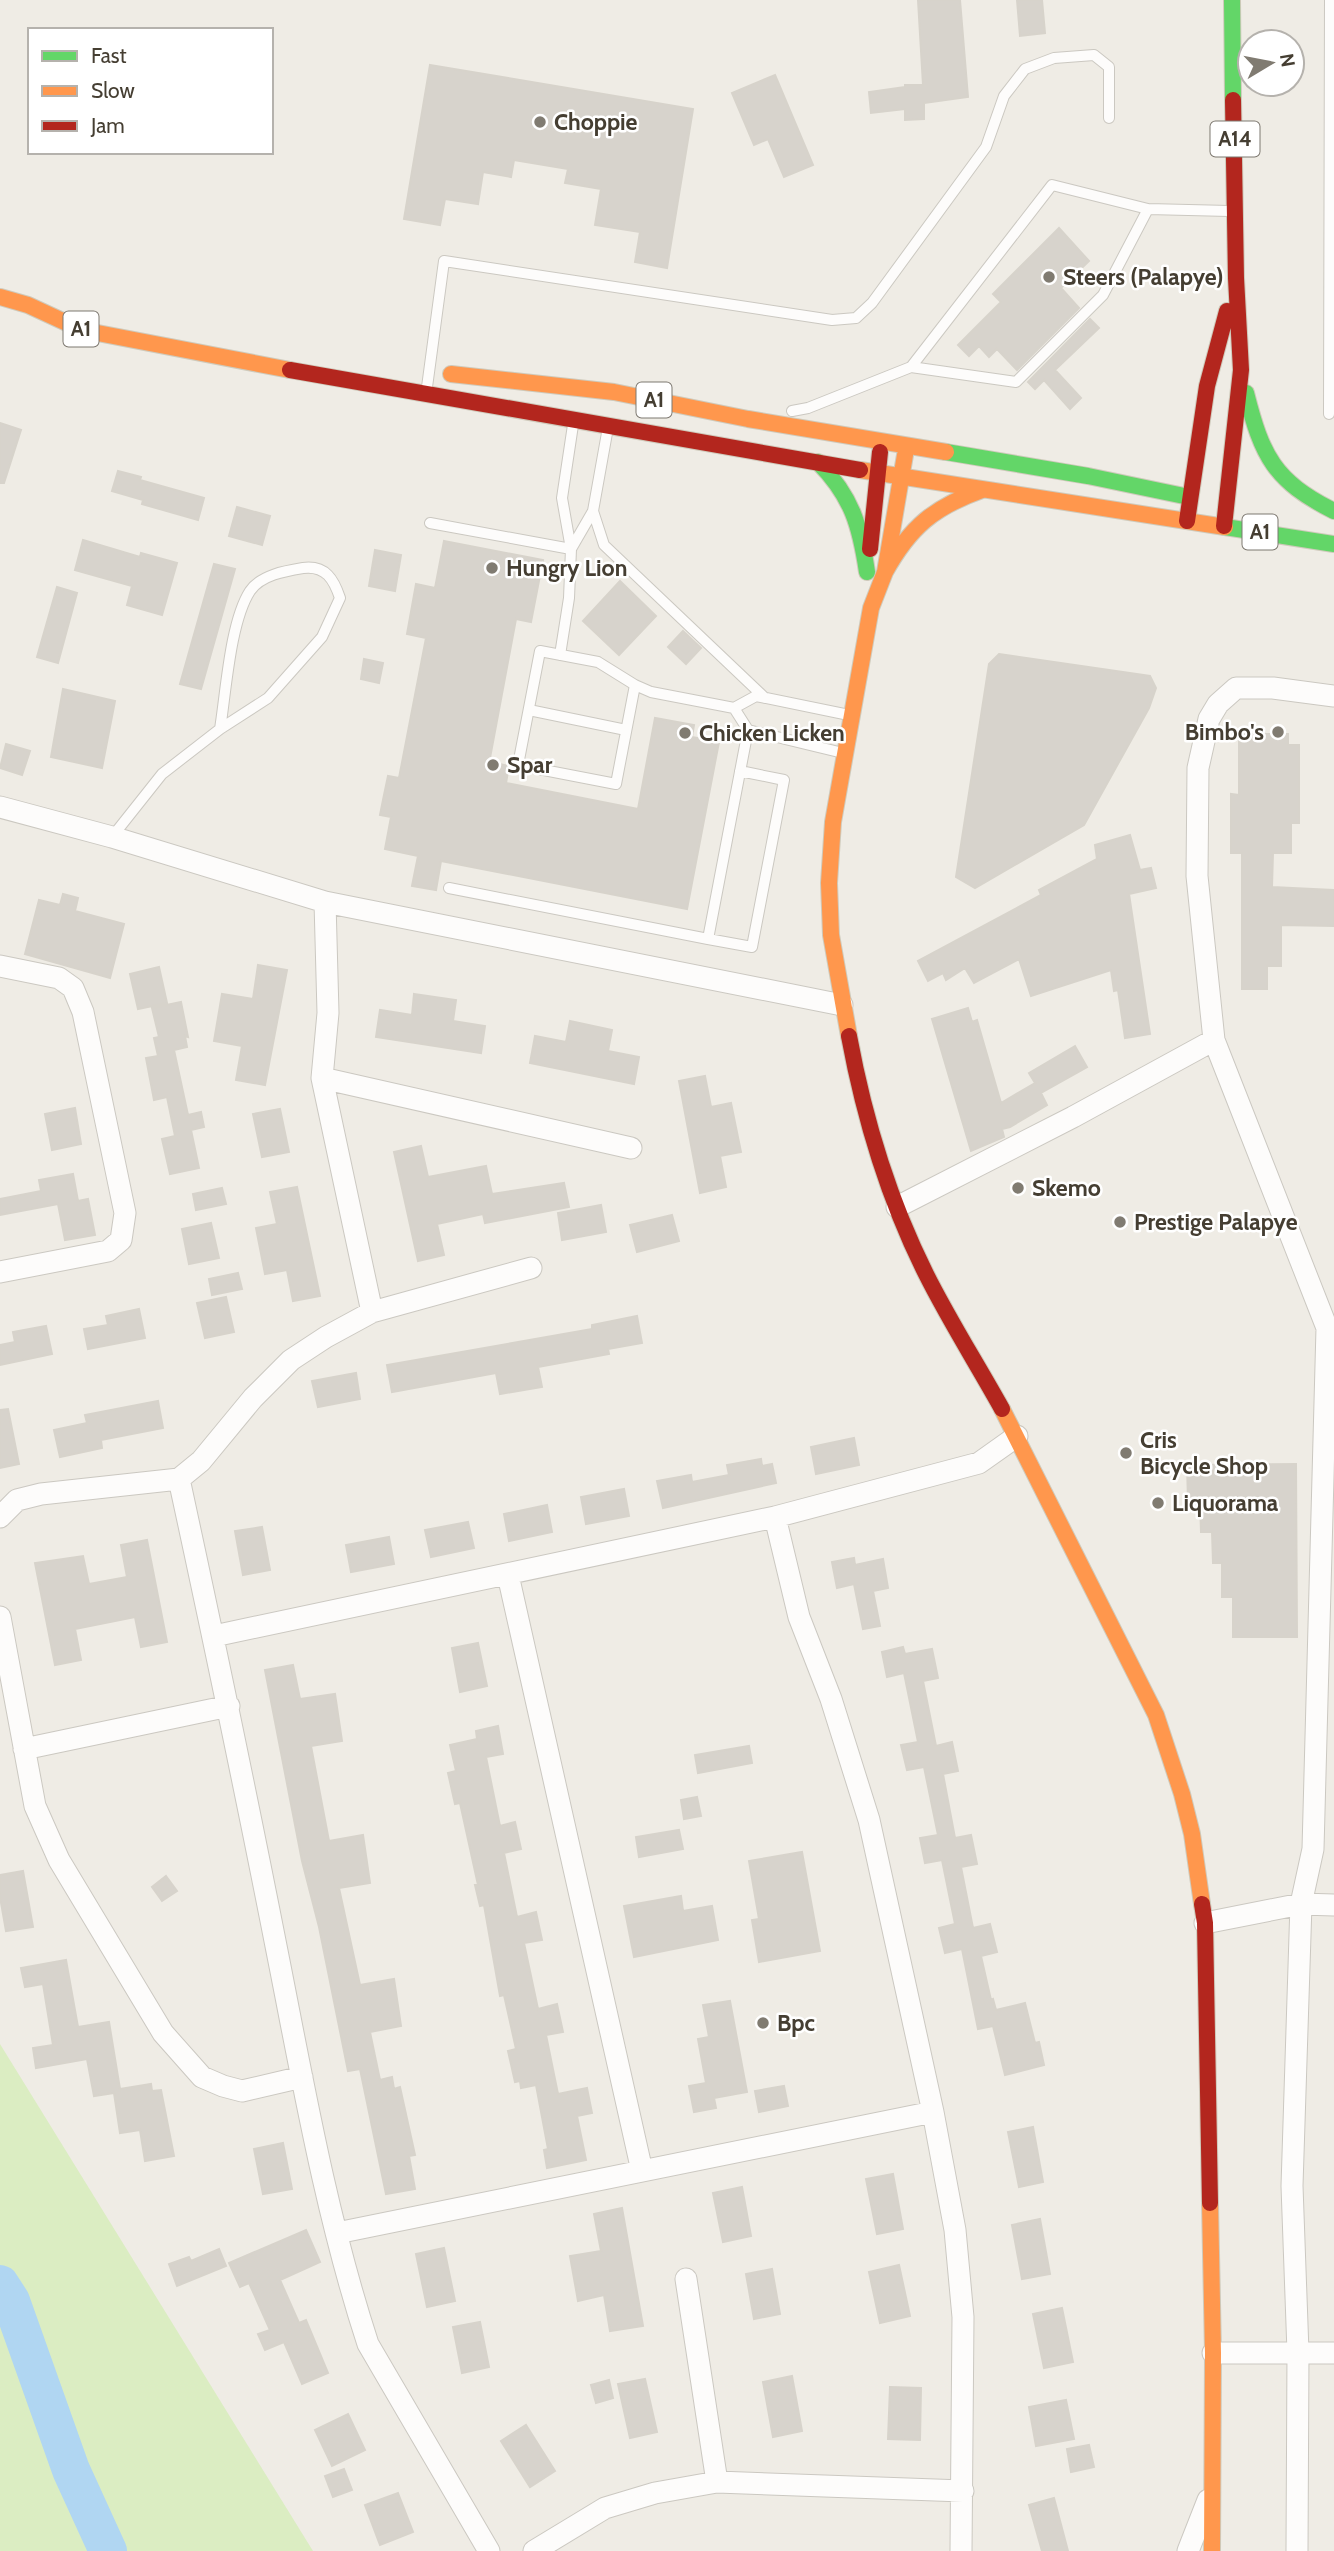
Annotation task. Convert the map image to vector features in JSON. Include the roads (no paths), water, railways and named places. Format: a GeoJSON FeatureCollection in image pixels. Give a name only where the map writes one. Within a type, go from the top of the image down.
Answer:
{"type":"FeatureCollection","features":[{"type":"Feature","properties":{"kind":"main road","name":"A14"},"geometry":{"type":"LineString","coordinates":[[1187,521],[1215,502],[1241,370],[1236,278],[1233,0]]}},
{"type":"Feature","properties":{"kind":"main road","name":"A14"},"geometry":{"type":"LineString","coordinates":[[1224,526],[1215,502],[1204,407],[1207,386],[1236,278]]}},
{"type":"Feature","properties":{"kind":"main road","name":"A1"},"geometry":{"type":"LineString","coordinates":[[0,297],[28,305],[82,330],[349,381],[426,393],[748,419],[1088,476],[1215,502]]}},
{"type":"Feature","properties":{"kind":"main road","name":"A1"},"geometry":{"type":"LineString","coordinates":[[28,305],[75,308]]}},
{"type":"Feature","properties":{"kind":"main road","name":"A1"},"geometry":{"type":"LineString","coordinates":[[422,370],[577,405],[611,409],[818,463],[1334,544]]}},
{"type":"Feature","properties":{"kind":"main road"},"geometry":{"type":"LineString","coordinates":[[1241,370],[1257,434],[1272,467],[1301,495],[1334,511]]}},
{"type":"Feature","properties":{"kind":"main road"},"geometry":{"type":"LineString","coordinates":[[1185,440],[1204,407]]}},
{"type":"Feature","properties":{"kind":"main road"},"geometry":{"type":"LineString","coordinates":[[867,572],[882,442]]}},
{"type":"Feature","properties":{"kind":"main road"},"geometry":{"type":"LineString","coordinates":[[886,572],[906,447]]}},
{"type":"Feature","properties":{"kind":"main road"},"geometry":{"type":"LineString","coordinates":[[818,463],[847,493],[858,519],[871,608]]}},
{"type":"Feature","properties":{"kind":"main road"},"geometry":{"type":"LineString","coordinates":[[1088,476],[1142,470]]}},
{"type":"Feature","properties":{"kind":"main road"},"geometry":{"type":"LineString","coordinates":[[982,490],[939,507],[909,532],[886,572],[871,608],[833,822],[829,883],[831,935],[859,1090],[897,1207],[926,1275],[1017,1436],[1156,1714],[1192,1834],[1205,1923],[1213,2353],[1212,2551]]}},
{"type":"Feature","properties":{"kind":"main road","name":"A1"},"geometry":{"type":"LineString","coordinates":[[1307,516],[1334,520]]}},
{"type":"Feature","properties":{"kind":"street"},"geometry":{"type":"LineString","coordinates":[[1297,2551],[1298,2352],[1292,2186],[1301,1904],[1313,1849],[1330,1328],[1214,1040],[1197,876],[1198,768],[1209,719],[1218,704],[1236,688],[1273,688],[1334,696]]}},
{"type":"Feature","properties":{"kind":"street"},"geometry":{"type":"LineString","coordinates":[[0,807],[112,837],[325,902],[842,1005]]}},
{"type":"Feature","properties":{"kind":"street"},"geometry":{"type":"LineString","coordinates":[[325,902],[328,1013],[322,1078],[372,1312]]}},
{"type":"Feature","properties":{"kind":"street"},"geometry":{"type":"LineString","coordinates":[[0,966],[59,978],[73,988],[83,1012],[125,1213],[121,1240],[108,1251],[0,1272]]}},
{"type":"Feature","properties":{"kind":"street"},"geometry":{"type":"LineString","coordinates":[[897,1207],[1214,1040]]}},
{"type":"Feature","properties":{"kind":"street"},"geometry":{"type":"LineString","coordinates":[[322,1078],[631,1148]]}},
{"type":"Feature","properties":{"kind":"street"},"geometry":{"type":"LineString","coordinates":[[0,1517],[17,1500],[41,1494],[179,1479],[201,1461],[253,1398],[291,1360],[326,1338],[372,1312],[531,1268]]}},
{"type":"Feature","properties":{"kind":"street"},"geometry":{"type":"LineString","coordinates":[[214,1636],[775,1517],[979,1463],[1017,1436]]}},
{"type":"Feature","properties":{"kind":"street"},"geometry":{"type":"LineString","coordinates":[[179,1479],[229,1706],[302,2077],[337,2233],[368,2344],[489,2551]]}},
{"type":"Feature","properties":{"kind":"street"},"geometry":{"type":"LineString","coordinates":[[775,1517],[800,1617],[831,1699],[869,1820],[933,2112],[955,2230],[963,2317],[961,2551]]}},
{"type":"Feature","properties":{"kind":"street"},"geometry":{"type":"LineString","coordinates":[[508,1575],[642,2171]]}},
{"type":"Feature","properties":{"kind":"street"},"geometry":{"type":"LineString","coordinates":[[0,1617],[35,1806],[59,1860],[163,2033],[202,2077],[223,2087],[242,2091],[302,2077]]}},
{"type":"Feature","properties":{"kind":"street"},"geometry":{"type":"LineString","coordinates":[[24,1749],[229,1706]]}},
{"type":"Feature","properties":{"kind":"street"},"geometry":{"type":"LineString","coordinates":[[1205,1923],[1301,1904],[1334,1905]]}},
{"type":"Feature","properties":{"kind":"street"},"geometry":{"type":"LineString","coordinates":[[337,2233],[933,2112]]}},
{"type":"Feature","properties":{"kind":"street"},"geometry":{"type":"LineString","coordinates":[[686,2279],[716,2482]]}},
{"type":"Feature","properties":{"kind":"street"},"geometry":{"type":"LineString","coordinates":[[1213,2353],[1334,2353]]}},
{"type":"Feature","properties":{"kind":"street"},"geometry":{"type":"LineString","coordinates":[[534,2551],[605,2508],[655,2494],[716,2482],[963,2491]]}},
{"type":"Feature","properties":{"kind":"street"},"geometry":{"type":"LineString","coordinates":[[1188,2551],[1212,2488]]}},
{"type":"Feature","properties":{"kind":"lane"},"geometry":{"type":"LineString","coordinates":[[1329,414],[1330,0]]}},
{"type":"Feature","properties":{"kind":"lane"},"geometry":{"type":"LineString","coordinates":[[426,393],[422,370],[444,261],[832,320],[856,318],[872,303],[986,147],[1004,96],[1025,69],[1054,58],[1094,55],[1109,67],[1109,118]]}},
{"type":"Feature","properties":{"kind":"lane"},"geometry":{"type":"LineString","coordinates":[[911,367],[1052,185],[1147,209],[1236,211]]}},
{"type":"Feature","properties":{"kind":"lane"},"geometry":{"type":"LineString","coordinates":[[748,419],[807,408],[911,367],[1016,382],[1103,295],[1147,209]]}},
{"type":"Feature","properties":{"kind":"lane"},"geometry":{"type":"LineString","coordinates":[[560,654],[569,598],[571,549],[562,498],[577,405]]}},
{"type":"Feature","properties":{"kind":"lane"},"geometry":{"type":"LineString","coordinates":[[571,549],[593,511],[611,409]]}},
{"type":"Feature","properties":{"kind":"lane"},"geometry":{"type":"LineString","coordinates":[[593,511],[604,545],[765,698]]}},
{"type":"Feature","properties":{"kind":"lane"},"geometry":{"type":"LineString","coordinates":[[430,523],[571,549]]}},
{"type":"Feature","properties":{"kind":"lane"},"geometry":{"type":"LineString","coordinates":[[112,837],[162,774],[220,729],[268,698],[322,637],[340,598],[334,580],[321,568],[273,573],[251,590],[237,622],[220,729]]}},
{"type":"Feature","properties":{"kind":"lane"},"geometry":{"type":"LineString","coordinates":[[635,685],[616,784],[518,765],[540,651],[598,662],[651,692],[734,708],[755,696],[852,715]]}},
{"type":"Feature","properties":{"kind":"lane"},"geometry":{"type":"LineString","coordinates":[[708,939],[748,730],[734,708]]}},
{"type":"Feature","properties":{"kind":"lane"},"geometry":{"type":"LineString","coordinates":[[529,710],[626,730]]}},
{"type":"Feature","properties":{"kind":"lane"},"geometry":{"type":"LineString","coordinates":[[748,730],[845,753]]}},
{"type":"Feature","properties":{"kind":"lane"},"geometry":{"type":"LineString","coordinates":[[449,888],[752,947],[784,780],[740,771]]}},
{"type":"Feature","properties":{"kind":"waterway"},"geometry":{"type":"LineString","coordinates":[[0,2284],[11,2301],[71,2470],[108,2551]]}},
{"type":"Feature","properties":{"kind":"place","name":"Choppie"},"geometry":{"type":"Point","coordinates":[540,122]}},
{"type":"Feature","properties":{"kind":"place","name":"Steers (Palapye)"},"geometry":{"type":"Point","coordinates":[1049,277]}},
{"type":"Feature","properties":{"kind":"place","name":"Hungry Lion"},"geometry":{"type":"Point","coordinates":[492,568]}},
{"type":"Feature","properties":{"kind":"place","name":"Bimbo's"},"geometry":{"type":"Point","coordinates":[1278,732]}},
{"type":"Feature","properties":{"kind":"place","name":"Chicken Licken"},"geometry":{"type":"Point","coordinates":[685,733]}},
{"type":"Feature","properties":{"kind":"place","name":"Spar"},"geometry":{"type":"Point","coordinates":[493,765]}},
{"type":"Feature","properties":{"kind":"place","name":"Skemo"},"geometry":{"type":"Point","coordinates":[1018,1188]}},
{"type":"Feature","properties":{"kind":"place","name":"Prestige Palapye"},"geometry":{"type":"Point","coordinates":[1120,1222]}},
{"type":"Feature","properties":{"kind":"place","name":"Cris Bicycle Shop"},"geometry":{"type":"Point","coordinates":[1126,1453]}},
{"type":"Feature","properties":{"kind":"place","name":"Liquorama"},"geometry":{"type":"Point","coordinates":[1158,1503]}},
{"type":"Feature","properties":{"kind":"place","name":"Bpc"},"geometry":{"type":"Point","coordinates":[763,2023]}}]}
